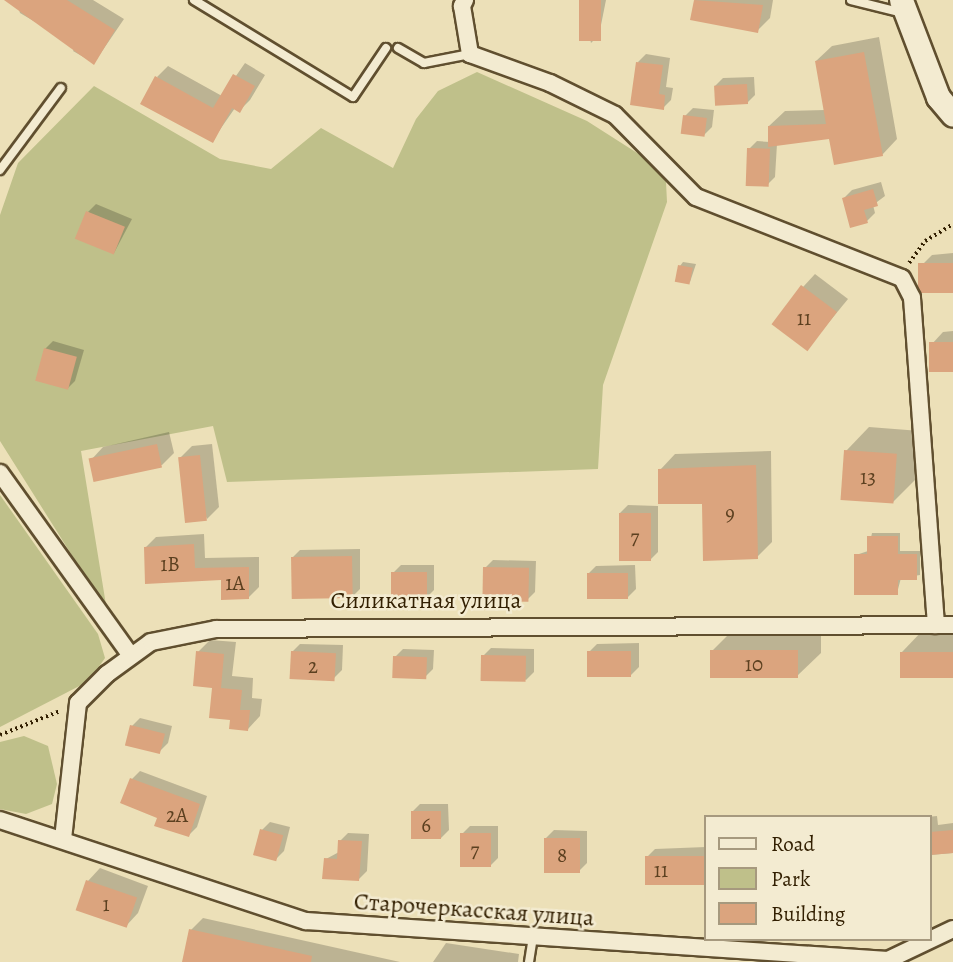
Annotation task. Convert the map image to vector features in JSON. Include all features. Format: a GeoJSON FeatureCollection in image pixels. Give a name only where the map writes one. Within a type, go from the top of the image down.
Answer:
{"type":"FeatureCollection","features":[{"type":"Feature","properties":{"kind":"street"},"geometry":{"type":"LineString","coordinates":[[465,0],[462,6],[470,54],[550,83],[615,115],[696,197],[902,278],[912,298],[936,625]]}},
{"type":"Feature","properties":{"kind":"street"},"geometry":{"type":"LineString","coordinates":[[902,6],[938,97],[953,115]]}},
{"type":"Feature","properties":{"kind":"street"},"geometry":{"type":"LineString","coordinates":[[0,473],[131,656]]}},
{"type":"Feature","properties":{"kind":"street","name":"Силикатная улица"},"geometry":{"type":"LineString","coordinates":[[78,703],[151,642],[216,629],[953,625]]}},
{"type":"Feature","properties":{"kind":"street"},"geometry":{"type":"LineString","coordinates":[[63,839],[78,703]]}},
{"type":"Feature","properties":{"kind":"street","name":"Старочеркасская улица"},"geometry":{"type":"LineString","coordinates":[[0,820],[306,921],[887,960],[927,941]]}},
{"type":"Feature","properties":{"kind":"street","name":"Старочеркасская улица"},"geometry":{"type":"LineString","coordinates":[[932,939],[953,929]]}},
{"type":"Feature","properties":{"kind":"lane"},"geometry":{"type":"LineString","coordinates":[[194,0],[353,97],[386,48]]}},
{"type":"Feature","properties":{"kind":"lane"},"geometry":{"type":"LineString","coordinates":[[851,0],[902,6]]}},
{"type":"Feature","properties":{"kind":"lane"},"geometry":{"type":"LineString","coordinates":[[398,48],[424,63],[470,54]]}},
{"type":"Feature","properties":{"kind":"lane"},"geometry":{"type":"LineString","coordinates":[[0,170],[61,88]]}},
{"type":"Feature","properties":{"kind":"lane"},"geometry":{"type":"LineString","coordinates":[[529,962],[533,936]]}},
{"type":"Feature","properties":{"kind":"path"},"geometry":{"type":"LineString","coordinates":[[902,278],[925,241],[953,224]]}},
{"type":"Feature","properties":{"kind":"path"},"geometry":{"type":"LineString","coordinates":[[0,735],[78,703]]}},
{"type":"Feature","properties":{"kind":"green space"},"geometry":{"type":"Polygon","coordinates":[[[477,72],[587,121],[645,158],[666,182],[667,202],[603,385],[598,469],[227,482],[213,426],[81,451],[107,611],[0,441],[0,215],[18,163],[94,86],[220,159],[271,169],[321,128],[393,168],[416,119],[438,91],[477,72]]]}},
{"type":"Feature","properties":{"kind":"green space"},"geometry":{"type":"Polygon","coordinates":[[[0,495],[98,634],[105,658],[89,681],[0,727],[0,495]]]}},
{"type":"Feature","properties":{"kind":"green space"},"geometry":{"type":"Polygon","coordinates":[[[24,736],[48,746],[57,784],[52,804],[26,814],[0,809],[0,742],[24,736]]]}},
{"type":"Feature","properties":{"kind":"building"},"geometry":{"type":"Polygon","coordinates":[[[4,0],[67,0],[115,30],[94,65],[4,0]]]}},
{"type":"Feature","properties":{"kind":"building"},"geometry":{"type":"Polygon","coordinates":[[[579,0],[601,0],[601,41],[579,41],[579,0]]]}},
{"type":"Feature","properties":{"kind":"building"},"geometry":{"type":"Polygon","coordinates":[[[694,0],[763,5],[758,33],[690,20],[694,0]]]}},
{"type":"Feature","properties":{"kind":"building"},"geometry":{"type":"Polygon","coordinates":[[[864,52],[883,156],[834,165],[829,139],[768,147],[768,126],[826,124],[815,61],[864,52]]]}},
{"type":"Feature","properties":{"kind":"building"},"geometry":{"type":"Polygon","coordinates":[[[636,62],[663,65],[659,94],[665,95],[664,110],[630,105],[636,62]]]}},
{"type":"Feature","properties":{"kind":"building"},"geometry":{"type":"Polygon","coordinates":[[[233,74],[255,86],[240,113],[232,108],[213,143],[140,104],[155,76],[213,108],[233,74]]]}},
{"type":"Feature","properties":{"kind":"building"},"geometry":{"type":"Polygon","coordinates":[[[747,84],[748,104],[715,106],[714,86],[747,84]]]}},
{"type":"Feature","properties":{"kind":"building"},"geometry":{"type":"Polygon","coordinates":[[[683,115],[707,118],[705,137],[681,134],[683,115]]]}},
{"type":"Feature","properties":{"kind":"building"},"geometry":{"type":"Polygon","coordinates":[[[747,148],[770,149],[769,187],[746,186],[747,148]]]}},
{"type":"Feature","properties":{"kind":"building"},"geometry":{"type":"Polygon","coordinates":[[[873,189],[878,206],[864,210],[868,223],[850,228],[842,198],[873,189]]]}},
{"type":"Feature","properties":{"kind":"building"},"geometry":{"type":"Polygon","coordinates":[[[86,211],[125,227],[114,255],[75,239],[86,211]]]}},
{"type":"Feature","properties":{"kind":"building"},"geometry":{"type":"Polygon","coordinates":[[[918,263],[953,263],[953,293],[918,293],[918,263]]]}},
{"type":"Feature","properties":{"kind":"building"},"geometry":{"type":"Polygon","coordinates":[[[678,265],[693,268],[689,285],[675,282],[678,265]]]}},
{"type":"Feature","properties":{"kind":"building"},"geometry":{"type":"Polygon","coordinates":[[[801,285],[837,312],[807,351],[772,324],[801,285]]]}},
{"type":"Feature","properties":{"kind":"building"},"geometry":{"type":"Polygon","coordinates":[[[929,342],[953,342],[953,372],[929,372],[929,342]]]}},
{"type":"Feature","properties":{"kind":"building"},"geometry":{"type":"Polygon","coordinates":[[[44,348],[77,357],[68,390],[35,381],[44,348]]]}},
{"type":"Feature","properties":{"kind":"building"},"geometry":{"type":"Polygon","coordinates":[[[157,444],[162,467],[94,482],[89,459],[157,444]]]}},
{"type":"Feature","properties":{"kind":"building"},"geometry":{"type":"Polygon","coordinates":[[[844,450],[897,454],[893,504],[841,500],[844,450]]]}},
{"type":"Feature","properties":{"kind":"building"},"geometry":{"type":"Polygon","coordinates":[[[200,455],[207,521],[185,523],[178,457],[200,455]]]}},
{"type":"Feature","properties":{"kind":"building"},"geometry":{"type":"Polygon","coordinates":[[[756,465],[758,559],[703,561],[702,504],[658,504],[658,469],[756,465]]]}},
{"type":"Feature","properties":{"kind":"building"},"geometry":{"type":"Polygon","coordinates":[[[619,513],[651,513],[651,561],[619,561],[619,513]]]}},
{"type":"Feature","properties":{"kind":"building"},"geometry":{"type":"Polygon","coordinates":[[[867,536],[898,536],[898,554],[917,554],[917,580],[898,580],[898,595],[854,595],[854,554],[867,554],[867,536]]]}},
{"type":"Feature","properties":{"kind":"building"},"geometry":{"type":"Polygon","coordinates":[[[194,544],[195,568],[249,567],[249,599],[221,600],[221,580],[145,584],[144,547],[194,544]]]}},
{"type":"Feature","properties":{"kind":"building"},"geometry":{"type":"Polygon","coordinates":[[[352,556],[353,598],[292,599],[291,557],[352,556]]]}},
{"type":"Feature","properties":{"kind":"building"},"geometry":{"type":"Polygon","coordinates":[[[483,567],[529,568],[528,602],[482,601],[483,567]]]}},
{"type":"Feature","properties":{"kind":"building"},"geometry":{"type":"Polygon","coordinates":[[[391,572],[427,572],[427,600],[391,600],[391,572]]]}},
{"type":"Feature","properties":{"kind":"building"},"geometry":{"type":"Polygon","coordinates":[[[587,573],[628,573],[628,599],[587,599],[587,573]]]}},
{"type":"Feature","properties":{"kind":"building"},"geometry":{"type":"Polygon","coordinates":[[[710,650],[798,650],[798,678],[710,678],[710,650]]]}},
{"type":"Feature","properties":{"kind":"building"},"geometry":{"type":"Polygon","coordinates":[[[196,651],[224,654],[221,688],[242,690],[240,710],[250,710],[248,731],[229,729],[230,720],[209,718],[212,688],[193,686],[196,651]]]}},
{"type":"Feature","properties":{"kind":"building"},"geometry":{"type":"Polygon","coordinates":[[[291,651],[336,653],[334,681],[290,679],[291,651]]]}},
{"type":"Feature","properties":{"kind":"building"},"geometry":{"type":"Polygon","coordinates":[[[587,651],[631,651],[631,677],[587,677],[587,651]]]}},
{"type":"Feature","properties":{"kind":"building"},"geometry":{"type":"Polygon","coordinates":[[[900,652],[953,652],[953,678],[900,678],[900,652]]]}},
{"type":"Feature","properties":{"kind":"building"},"geometry":{"type":"Polygon","coordinates":[[[481,655],[526,656],[526,682],[481,681],[481,655]]]}},
{"type":"Feature","properties":{"kind":"building"},"geometry":{"type":"Polygon","coordinates":[[[393,656],[427,657],[426,679],[392,678],[393,656]]]}},
{"type":"Feature","properties":{"kind":"building"},"geometry":{"type":"Polygon","coordinates":[[[130,725],[165,734],[160,754],[125,745],[130,725]]]}},
{"type":"Feature","properties":{"kind":"building"},"geometry":{"type":"Polygon","coordinates":[[[130,778],[200,804],[189,837],[154,826],[157,818],[120,803],[130,778]]]}},
{"type":"Feature","properties":{"kind":"building"},"geometry":{"type":"Polygon","coordinates":[[[411,811],[441,811],[441,839],[411,839],[411,811]]]}},
{"type":"Feature","properties":{"kind":"building"},"geometry":{"type":"Polygon","coordinates":[[[260,829],[283,835],[276,861],[253,855],[260,829]]]}},
{"type":"Feature","properties":{"kind":"building"},"geometry":{"type":"Polygon","coordinates":[[[953,830],[953,853],[932,855],[932,832],[953,830]]]}},
{"type":"Feature","properties":{"kind":"building"},"geometry":{"type":"Polygon","coordinates":[[[460,833],[491,833],[491,867],[460,867],[460,833]]]}},
{"type":"Feature","properties":{"kind":"building"},"geometry":{"type":"Polygon","coordinates":[[[544,838],[580,838],[580,873],[544,873],[544,838]]]}},
{"type":"Feature","properties":{"kind":"building"},"geometry":{"type":"Polygon","coordinates":[[[338,840],[362,841],[359,881],[322,879],[324,858],[337,859],[338,840]]]}},
{"type":"Feature","properties":{"kind":"building"},"geometry":{"type":"Polygon","coordinates":[[[645,856],[704,856],[704,885],[645,885],[645,856]]]}},
{"type":"Feature","properties":{"kind":"building"},"geometry":{"type":"Polygon","coordinates":[[[86,880],[137,898],[127,928],[76,910],[86,880]]]}},
{"type":"Feature","properties":{"kind":"building"},"geometry":{"type":"Polygon","coordinates":[[[189,929],[312,956],[311,962],[182,962],[189,929]]]}}]}
